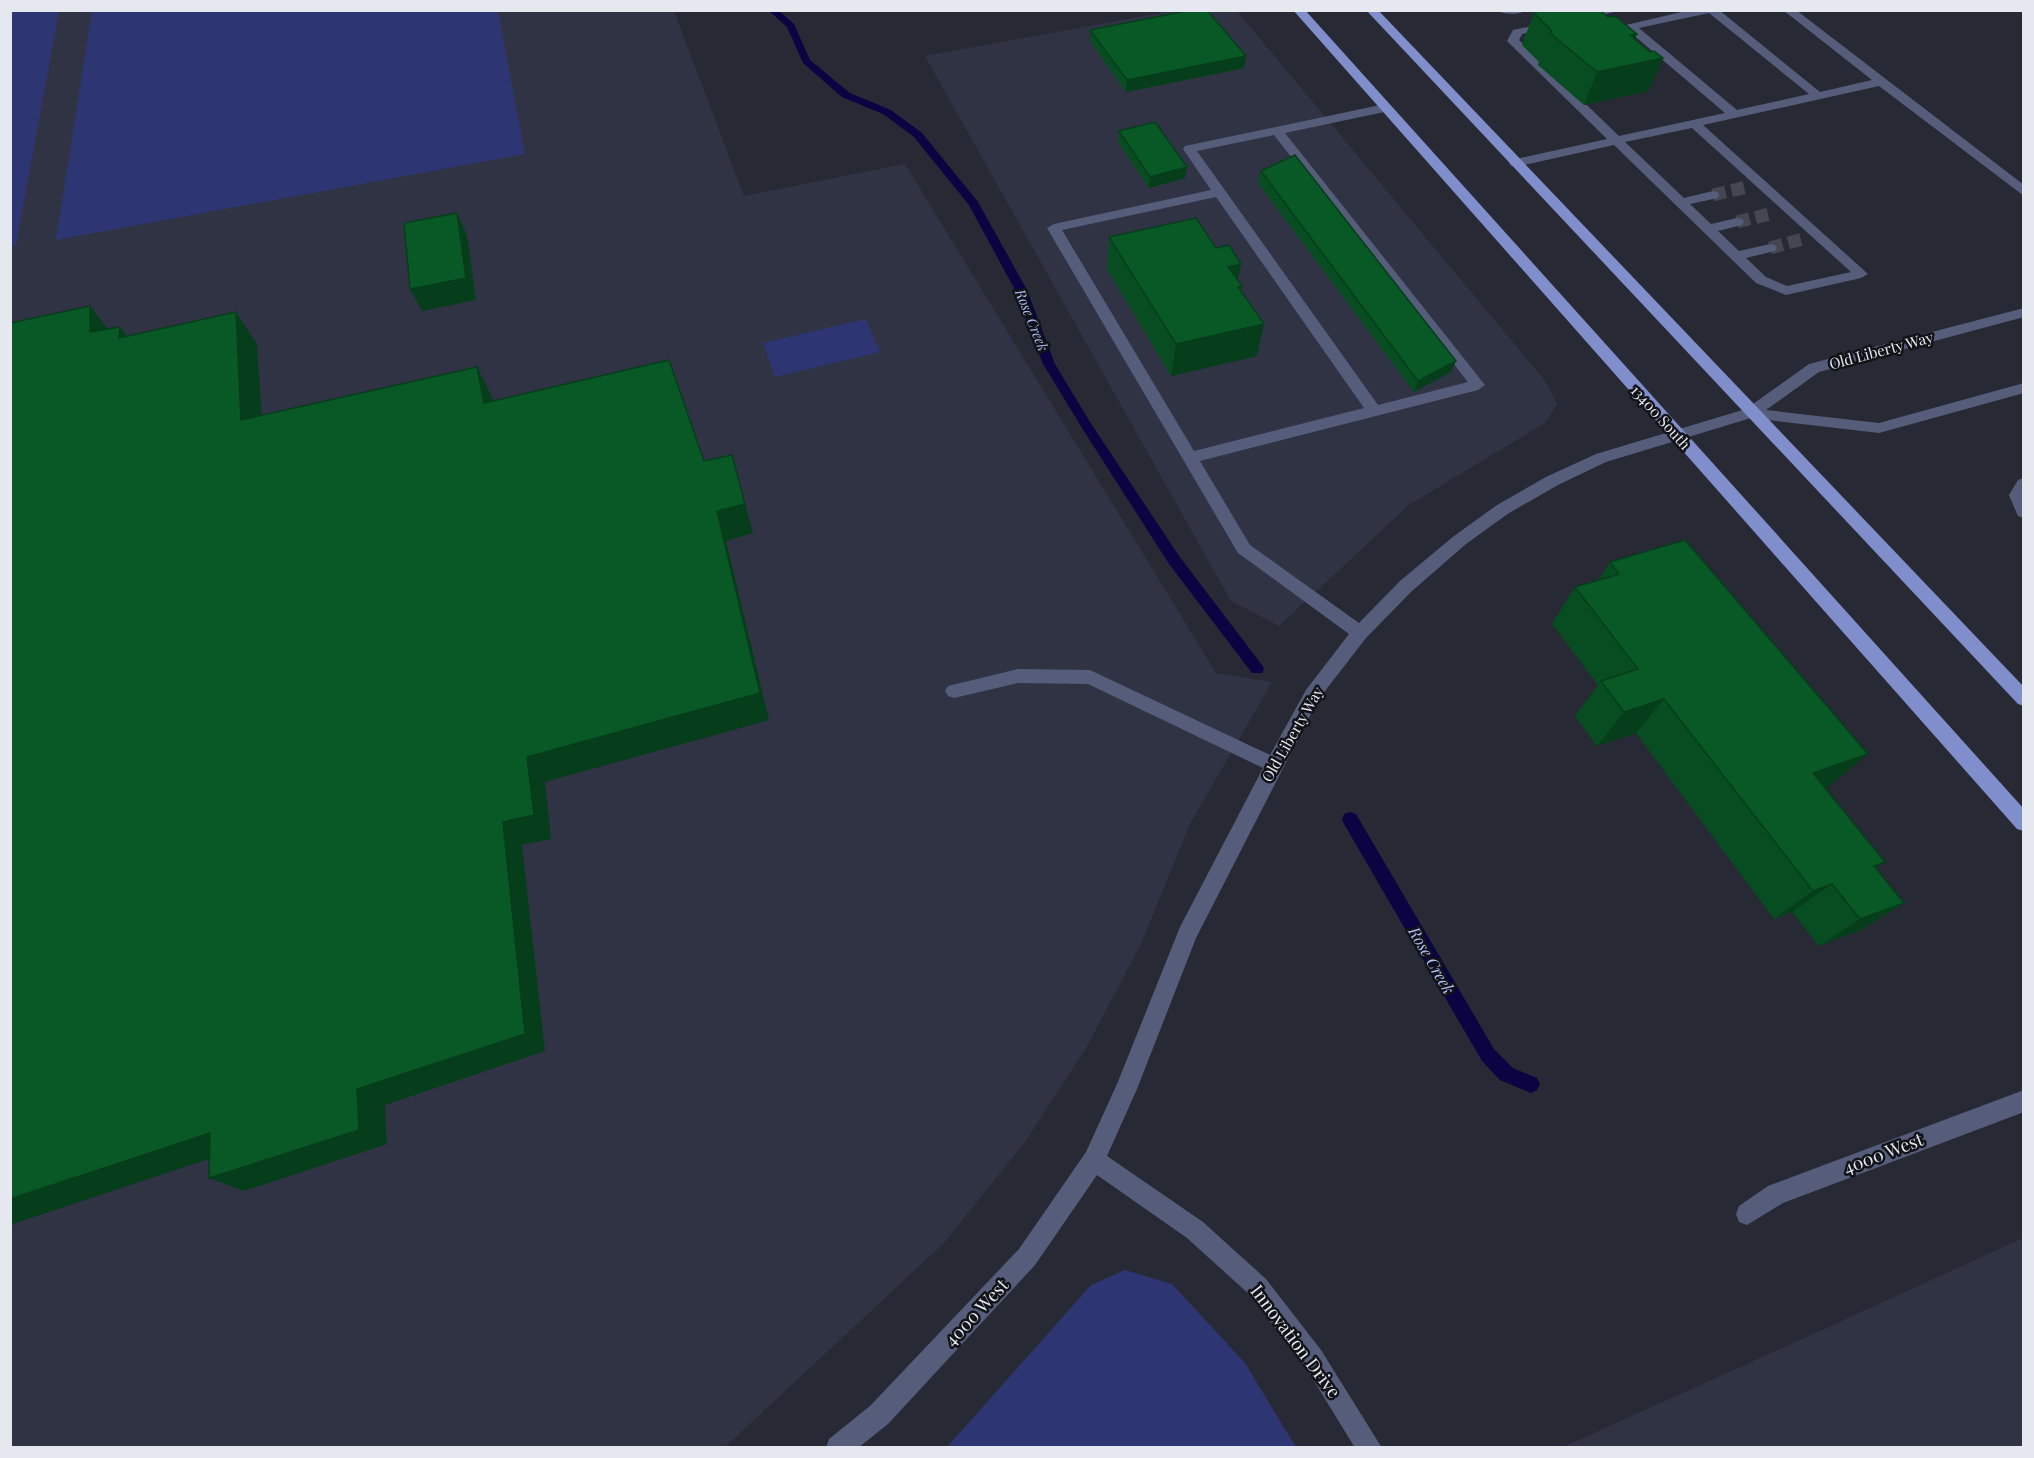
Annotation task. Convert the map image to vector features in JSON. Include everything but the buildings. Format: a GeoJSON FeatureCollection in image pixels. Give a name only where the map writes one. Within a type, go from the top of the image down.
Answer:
{"type":"FeatureCollection","features":[{"type":"Feature","properties":{"kind":"main road","name":"13400 South"},"geometry":{"type":"LineString","coordinates":[[1298,10],[2024,823]]}},
{"type":"Feature","properties":{"kind":"main road"},"geometry":{"type":"LineString","coordinates":[[1371,10],[1750,414],[2024,699]]}},
{"type":"Feature","properties":{"kind":"street"},"geometry":{"type":"LineString","coordinates":[[1501,10],[1522,10]]}},
{"type":"Feature","properties":{"kind":"street"},"geometry":{"type":"LineString","coordinates":[[1616,10],[1524,29],[1516,32],[1513,41],[1761,280],[1786,291],[1861,274],[1789,209],[1754,186],[1694,123]]}},
{"type":"Feature","properties":{"kind":"street"},"geometry":{"type":"LineString","coordinates":[[1707,10],[1630,27],[1734,114]]}},
{"type":"Feature","properties":{"kind":"street"},"geometry":{"type":"LineString","coordinates":[[1712,10],[1818,96]]}},
{"type":"Feature","properties":{"kind":"street"},"geometry":{"type":"LineString","coordinates":[[1788,10],[2024,192]]}},
{"type":"Feature","properties":{"kind":"street"},"geometry":{"type":"LineString","coordinates":[[1515,163],[1880,82]]}},
{"type":"Feature","properties":{"kind":"street"},"geometry":{"type":"LineString","coordinates":[[1375,412],[1189,149],[1385,108]]}},
{"type":"Feature","properties":{"kind":"street"},"geometry":{"type":"LineString","coordinates":[[1188,458],[1478,385],[1277,131]]}},
{"type":"Feature","properties":{"kind":"street"},"geometry":{"type":"LineString","coordinates":[[1219,192],[1054,228],[1188,458],[1244,549],[1360,633]]}},
{"type":"Feature","properties":{"kind":"street"},"geometry":{"type":"LineString","coordinates":[[1680,203],[1713,195]]}},
{"type":"Feature","properties":{"kind":"street"},"geometry":{"type":"LineString","coordinates":[[1774,213],[1789,209]]}},
{"type":"Feature","properties":{"kind":"street"},"geometry":{"type":"LineString","coordinates":[[1708,229],[1737,222]]}},
{"type":"Feature","properties":{"kind":"street"},"geometry":{"type":"LineString","coordinates":[[1803,239],[1818,236]]}},
{"type":"Feature","properties":{"kind":"street"},"geometry":{"type":"LineString","coordinates":[[1736,256],[1770,248]]}},
{"type":"Feature","properties":{"kind":"street","name":"Old Liberty Way"},"geometry":{"type":"LineString","coordinates":[[1094,1160],[1126,1089],[1187,934],[1312,695],[1360,633],[1406,586],[1460,540],[1503,509],[1552,481],[1611,453],[1750,414],[1814,368],[2024,312]]}},
{"type":"Feature","properties":{"kind":"street","name":"Old Liberty Way"},"geometry":{"type":"LineString","coordinates":[[1750,414],[1880,428],[2024,387]]}},
{"type":"Feature","properties":{"kind":"street"},"geometry":{"type":"LineString","coordinates":[[2024,484],[2017,495],[2024,512]]}},
{"type":"Feature","properties":{"kind":"street"},"geometry":{"type":"LineString","coordinates":[[954,691],[1018,676],[1090,677],[1274,765]]}},
{"type":"Feature","properties":{"kind":"street","name":"4000 West"},"geometry":{"type":"LineString","coordinates":[[1747,1214],[1776,1194],[2024,1101]]}},
{"type":"Feature","properties":{"kind":"street","name":"4000 West"},"geometry":{"type":"LineString","coordinates":[[838,1448],[879,1415],[1027,1257],[1094,1160]]}},
{"type":"Feature","properties":{"kind":"street","name":"Innovation Drive"},"geometry":{"type":"LineString","coordinates":[[1094,1160],[1195,1230],[1258,1287],[1313,1358],[1370,1448]]}},
{"type":"Feature","properties":{"kind":"shaded area"},"geometry":{"type":"Polygon","coordinates":[[[11,10],[59,11],[16,245],[11,246],[11,10]]]}},
{"type":"Feature","properties":{"kind":"shaded area"},"geometry":{"type":"Polygon","coordinates":[[[10,11],[674,11],[744,196],[905,164],[1216,673],[1272,682],[1190,824],[1141,944],[1086,1048],[1025,1142],[944,1243],[725,1447],[11,1447],[10,11]]]}},
{"type":"Feature","properties":{"kind":"shaded area"},"geometry":{"type":"Polygon","coordinates":[[[92,11],[498,11],[525,154],[56,240],[92,11]]]}},
{"type":"Feature","properties":{"kind":"shaded area"},"geometry":{"type":"Polygon","coordinates":[[[1172,11],[1237,11],[1547,383],[1557,404],[1545,423],[1409,505],[1279,626],[1231,601],[925,56],[1172,11]]]}},
{"type":"Feature","properties":{"kind":"shaded area"},"geometry":{"type":"Polygon","coordinates":[[[866,319],[880,352],[775,377],[763,343],[866,319]]]}},
{"type":"Feature","properties":{"kind":"shaded area"},"geometry":{"type":"Polygon","coordinates":[[[2023,1238],[2023,1447],[1563,1447],[1811,1335],[2023,1238]]]}},
{"type":"Feature","properties":{"kind":"shaded area"},"geometry":{"type":"Polygon","coordinates":[[[1125,1270],[1172,1284],[1245,1363],[1296,1447],[947,1447],[1091,1285],[1125,1270]]]}},
{"type":"Feature","properties":{"kind":"waterway","name":"Rose Creek"},"geometry":{"type":"LineString","coordinates":[[772,10],[791,26],[806,61],[846,95],[887,112],[918,135],[974,204],[1021,290],[1049,364],[1086,425],[1174,560],[1257,669]]}},
{"type":"Feature","properties":{"kind":"waterway","name":"Rose Creek"},"geometry":{"type":"LineString","coordinates":[[1350,819],[1488,1055],[1506,1074],[1531,1084]]}},
{"type":"Feature","properties":{"kind":"tunnel"},"geometry":{"type":"LineString","coordinates":[[1713,195],[1747,187]]}},
{"type":"Feature","properties":{"kind":"tunnel"},"geometry":{"type":"LineString","coordinates":[[1737,222],[1774,213]]}},
{"type":"Feature","properties":{"kind":"tunnel"},"geometry":{"type":"LineString","coordinates":[[1770,248],[1803,239]]}}]}
